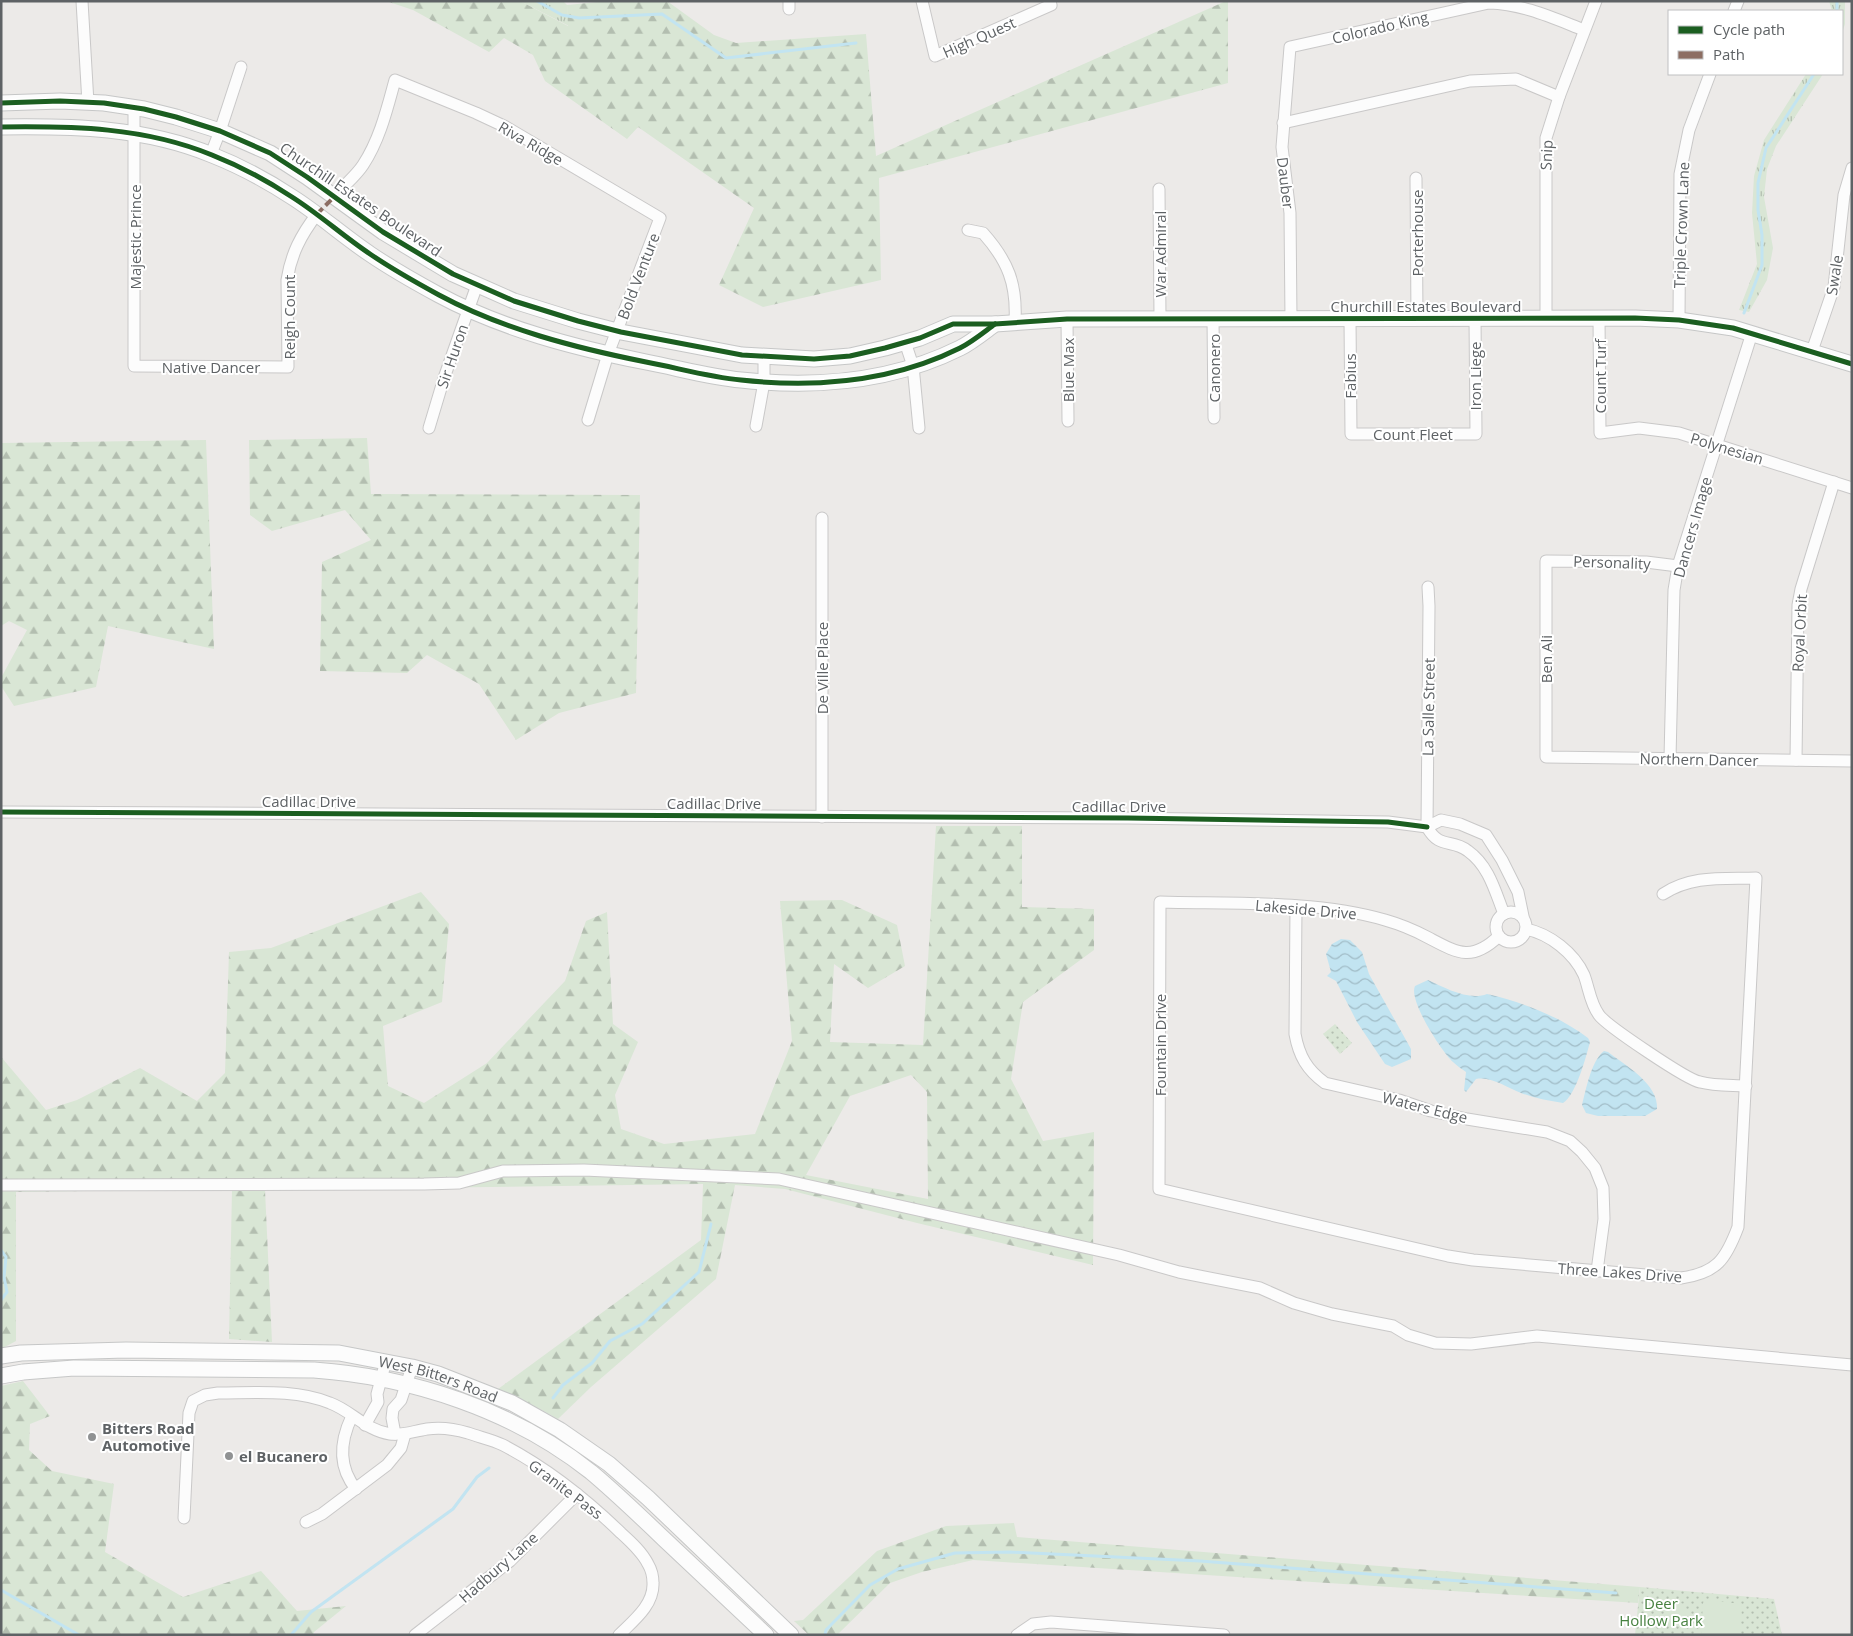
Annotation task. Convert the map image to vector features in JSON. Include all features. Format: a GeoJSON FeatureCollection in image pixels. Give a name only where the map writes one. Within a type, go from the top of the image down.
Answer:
{"type":"FeatureCollection","features":[{"type":"Feature","properties":{"kind":"street"},"geometry":{"type":"LineString","coordinates":[[82,1],[88,102]]}},
{"type":"Feature","properties":{"kind":"street","name":"High Quest"},"geometry":{"type":"LineString","coordinates":[[922,1],[935,56],[1050,3]]}},
{"type":"Feature","properties":{"kind":"street","name":"Snip"},"geometry":{"type":"LineString","coordinates":[[1546,318],[1546,138],[1559,97],[1596,1]]}},
{"type":"Feature","properties":{"kind":"street","name":"Colorado King"},"geometry":{"type":"LineString","coordinates":[[1290,47],[1489,3],[1526,8],[1584,30]]}},
{"type":"Feature","properties":{"kind":"street","name":"Dauber"},"geometry":{"type":"LineString","coordinates":[[1290,47],[1282,146],[1290,213],[1291,319]]}},
{"type":"Feature","properties":{"kind":"street"},"geometry":{"type":"LineString","coordinates":[[211,154],[241,67]]}},
{"type":"Feature","properties":{"kind":"street","name":"Triple Crown Lane"},"geometry":{"type":"LineString","coordinates":[[1680,320],[1680,174],[1689,130],[1710,75]]}},
{"type":"Feature","properties":{"kind":"street"},"geometry":{"type":"LineString","coordinates":[[1283,123],[1470,81],[1516,79],[1559,97]]}},
{"type":"Feature","properties":{"kind":"street","name":"Riva Ridge"},"geometry":{"type":"LineString","coordinates":[[334,196],[362,167],[372,150],[380,132],[396,80],[506,127],[660,218]]}},
{"type":"Feature","properties":{"kind":"street","name":"Churchill Estates Boulevard"},"geometry":{"type":"LineString","coordinates":[[1,103],[88,102],[134,108],[176,117],[220,131],[270,154],[307,177],[403,245],[453,274],[514,301],[578,321],[742,355],[814,359],[850,356],[905,342],[953,324],[995,324],[1067,319],[1600,318],[1680,320],[1707,323],[1752,333],[1852,364]]}},
{"type":"Feature","properties":{"kind":"street","name":"Majestic Prince"},"geometry":{"type":"LineString","coordinates":[[134,108],[134,366]]}},
{"type":"Feature","properties":{"kind":"street","name":"Churchill Estates Boulevard"},"geometry":{"type":"LineString","coordinates":[[1,128],[102,128],[169,141],[211,154],[258,176],[317,214],[390,267],[469,309],[506,324],[571,345],[738,380],[815,384],[891,373],[962,347],[995,324]]}},
{"type":"Feature","properties":{"kind":"street","name":"Swale"},"geometry":{"type":"LineString","coordinates":[[1812,351],[1834,287],[1844,195],[1852,168]]}},
{"type":"Feature","properties":{"kind":"street","name":"Porterhouse"},"geometry":{"type":"LineString","coordinates":[[1416,178],[1417,318]]}},
{"type":"Feature","properties":{"kind":"street","name":"War Admiral"},"geometry":{"type":"LineString","coordinates":[[1159,189],[1160,318]]}},
{"type":"Feature","properties":{"kind":"street","name":"Reigh Count"},"geometry":{"type":"LineString","coordinates":[[288,367],[287,280],[289,268],[300,237],[317,214]]}},
{"type":"Feature","properties":{"kind":"street","name":"Bold Venture"},"geometry":{"type":"LineString","coordinates":[[588,420],[608,354],[660,218]]}},
{"type":"Feature","properties":{"kind":"street"},"geometry":{"type":"LineString","coordinates":[[968,230],[984,232],[1004,259],[1014,287],[1015,322]]}},
{"type":"Feature","properties":{"kind":"street","name":"Sir Huron"},"geometry":{"type":"LineString","coordinates":[[429,428],[444,378],[477,285]]}},
{"type":"Feature","properties":{"kind":"street","name":"Canonero"},"geometry":{"type":"LineString","coordinates":[[1213,318],[1214,418]]}},
{"type":"Feature","properties":{"kind":"street","name":"Iron Liege"},"geometry":{"type":"LineString","coordinates":[[1475,318],[1476,434]]}},
{"type":"Feature","properties":{"kind":"street","name":"Count Turf"},"geometry":{"type":"LineString","coordinates":[[1600,318],[1600,433]]}},
{"type":"Feature","properties":{"kind":"street","name":"Blue Max"},"geometry":{"type":"LineString","coordinates":[[1067,319],[1068,421]]}},
{"type":"Feature","properties":{"kind":"street","name":"Fabius"},"geometry":{"type":"LineString","coordinates":[[1350,319],[1351,434]]}},
{"type":"Feature","properties":{"kind":"street","name":"Dancers Image"},"geometry":{"type":"LineString","coordinates":[[1670,758],[1674,590],[1678,566],[1752,333]]}},
{"type":"Feature","properties":{"kind":"street"},"geometry":{"type":"LineString","coordinates":[[905,342],[913,366],[918,428]]}},
{"type":"Feature","properties":{"kind":"street"},"geometry":{"type":"LineString","coordinates":[[756,426],[764,382],[764,356]]}},
{"type":"Feature","properties":{"kind":"street","name":"Native Dancer"},"geometry":{"type":"LineString","coordinates":[[134,366],[288,367]]}},
{"type":"Feature","properties":{"kind":"street","name":"Polynesian"},"geometry":{"type":"LineString","coordinates":[[1600,433],[1640,428],[1652,428],[1679,433],[1852,488]]}},
{"type":"Feature","properties":{"kind":"street","name":"Count Fleet"},"geometry":{"type":"LineString","coordinates":[[1351,434],[1476,434]]}},
{"type":"Feature","properties":{"kind":"street","name":"Royal Orbit"},"geometry":{"type":"LineString","coordinates":[[1796,760],[1798,605],[1801,589],[1834,482]]}},
{"type":"Feature","properties":{"kind":"street","name":"De Ville Place"},"geometry":{"type":"LineString","coordinates":[[822,518],[822,817]]}},
{"type":"Feature","properties":{"kind":"street","name":"Personality"},"geometry":{"type":"LineString","coordinates":[[1546,561],[1646,562],[1678,566]]}},
{"type":"Feature","properties":{"kind":"street","name":"Ben Ali"},"geometry":{"type":"LineString","coordinates":[[1546,561],[1546,757]]}},
{"type":"Feature","properties":{"kind":"street","name":"La Salle Street"},"geometry":{"type":"LineString","coordinates":[[1426,827],[1428,587]]}},
{"type":"Feature","properties":{"kind":"street","name":"Northern Dancer"},"geometry":{"type":"LineString","coordinates":[[1546,757],[1852,761]]}},
{"type":"Feature","properties":{"kind":"street","name":"Cadillac Drive"},"geometry":{"type":"LineString","coordinates":[[1,812],[1388,822],[1426,827]]}},
{"type":"Feature","properties":{"kind":"street"},"geometry":{"type":"LineString","coordinates":[[1504,914],[1490,876],[1481,862],[1461,847],[1437,841],[1426,827],[1441,820],[1470,827],[1486,835],[1502,860],[1518,892],[1526,929],[1524,936],[1516,942],[1506,942],[1499,936],[1496,926],[1500,917],[1504,914],[1518,913],[1523,916]]}},
{"type":"Feature","properties":{"kind":"street"},"geometry":{"type":"LineString","coordinates":[[1461,847],[1470,827]]}},
{"type":"Feature","properties":{"kind":"street"},"geometry":{"type":"LineString","coordinates":[[1490,876],[1506,869]]}},
{"type":"Feature","properties":{"kind":"street","name":"Three Lakes Drive"},"geometry":{"type":"LineString","coordinates":[[1159,1189],[1448,1256],[1473,1260],[1681,1278],[1697,1276],[1714,1268],[1730,1249],[1738,1227],[1756,878],[1697,879],[1679,884],[1664,894]]}},
{"type":"Feature","properties":{"kind":"street","name":"Lakeside Drive"},"geometry":{"type":"LineString","coordinates":[[1160,902],[1296,906],[1358,912],[1386,920],[1426,936],[1451,950],[1464,953],[1475,952],[1487,946],[1499,936]]}},
{"type":"Feature","properties":{"kind":"street","name":"Fountain Drive"},"geometry":{"type":"LineString","coordinates":[[1159,1189],[1160,902]]}},
{"type":"Feature","properties":{"kind":"street","name":"Waters Edge"},"geometry":{"type":"LineString","coordinates":[[1296,906],[1295,1034],[1304,1064],[1316,1077],[1325,1083],[1399,1100],[1431,1111],[1467,1119],[1547,1132],[1570,1141],[1595,1168],[1603,1188],[1604,1219],[1597,1271]]}},
{"type":"Feature","properties":{"kind":"street"},"geometry":{"type":"LineString","coordinates":[[1526,929],[1547,937],[1566,950],[1584,976],[1589,995],[1600,1017],[1613,1028],[1682,1074],[1699,1082],[1746,1086]]}},
{"type":"Feature","properties":{"kind":"street"},"geometry":{"type":"LineString","coordinates":[[1,1185],[459,1183],[512,1170],[584,1170],[779,1179],[1118,1255],[1179,1272],[1260,1288],[1294,1303],[1332,1314],[1393,1326],[1408,1335],[1435,1343],[1471,1344],[1537,1336],[1852,1365]]}},
{"type":"Feature","properties":{"kind":"street"},"geometry":{"type":"LineString","coordinates":[[126,1350],[127,1368]]}},
{"type":"Feature","properties":{"kind":"street","name":"West Bitters Road"},"geometry":{"type":"LineString","coordinates":[[1,1356],[20,1353],[126,1350],[339,1353],[386,1361],[446,1377],[512,1403],[560,1430],[609,1464],[648,1498],[791,1635]]}},
{"type":"Feature","properties":{"kind":"street"},"geometry":{"type":"LineString","coordinates":[[386,1361],[377,1394],[378,1402],[382,1408],[393,1409]]}},
{"type":"Feature","properties":{"kind":"street"},"geometry":{"type":"LineString","coordinates":[[306,1522],[322,1514],[356,1489],[392,1460],[401,1448],[400,1434],[392,1418],[393,1409],[399,1404],[412,1367]]}},
{"type":"Feature","properties":{"kind":"street","name":"West Bitters Road"},"geometry":{"type":"LineString","coordinates":[[1,1376],[74,1368],[314,1370],[353,1373],[407,1384],[466,1403],[506,1420],[549,1443],[590,1472],[625,1502],[766,1635]]}},
{"type":"Feature","properties":{"kind":"street","name":"Granite Pass"},"geometry":{"type":"LineString","coordinates":[[184,1518],[188,1413],[193,1401],[205,1395],[218,1393],[298,1394],[311,1396],[332,1404],[370,1428],[400,1434],[429,1428],[442,1428],[466,1433],[502,1445],[551,1474],[614,1526],[642,1555],[649,1566],[653,1583],[649,1601],[640,1614],[619,1635]]}},
{"type":"Feature","properties":{"kind":"street"},"geometry":{"type":"LineString","coordinates":[[365,1425],[378,1402]]}},
{"type":"Feature","properties":{"kind":"street"},"geometry":{"type":"LineString","coordinates":[[352,1416],[344,1440],[342,1456],[343,1466],[349,1480],[356,1489]]}},
{"type":"Feature","properties":{"kind":"street"},"geometry":{"type":"LineString","coordinates":[[549,1443],[560,1430]]}},
{"type":"Feature","properties":{"kind":"street","name":"Hadbury Lane"},"geometry":{"type":"LineString","coordinates":[[415,1635],[510,1561],[577,1494]]}},
{"type":"Feature","properties":{"kind":"street"},"geometry":{"type":"LineString","coordinates":[[1018,1635],[1033,1624],[1051,1622],[1136,1631],[1224,1635]]}},
{"type":"Feature","properties":{"kind":"green space"},"geometry":{"type":"Polygon","coordinates":[[[386,1],[520,1],[568,26],[567,5],[608,1],[667,1],[714,35],[736,43],[866,34],[876,156],[1226,1],[1228,1],[1228,83],[879,178],[881,280],[763,307],[719,285],[754,208],[638,127],[627,139],[545,81],[533,55],[504,38],[489,52],[413,10],[386,1]]]}},
{"type":"Feature","properties":{"kind":"green space"},"geometry":{"type":"Polygon","coordinates":[[[520,1],[563,1],[567,5],[569,26],[520,1]]]}},
{"type":"Feature","properties":{"kind":"green space"},"geometry":{"type":"Polygon","coordinates":[[[1829,1],[1845,1],[1845,24],[1843,30],[1843,10],[1832,10],[1829,1]]]}},
{"type":"Feature","properties":{"kind":"green space"},"geometry":{"type":"Polygon","coordinates":[[[1805,75],[1822,75],[1776,146],[1767,169],[1764,197],[1773,248],[1767,280],[1749,312],[1739,310],[1757,264],[1752,213],[1754,176],[1764,140],[1805,75]]]}},
{"type":"Feature","properties":{"kind":"green space"},"geometry":{"type":"Polygon","coordinates":[[[367,438],[371,494],[640,495],[636,693],[559,713],[516,740],[479,684],[427,655],[407,673],[320,671],[322,562],[371,540],[345,510],[272,531],[250,515],[249,440],[367,438]]]}},
{"type":"Feature","properties":{"kind":"green space"},"geometry":{"type":"Polygon","coordinates":[[[206,440],[214,649],[108,626],[96,687],[14,706],[1,686],[1,678],[27,630],[9,621],[1,626],[1,443],[206,440]]]}},
{"type":"Feature","properties":{"kind":"green space"},"geometry":{"type":"Polygon","coordinates":[[[936,826],[1022,826],[1022,907],[1094,909],[1094,950],[1023,1002],[1011,1079],[1043,1141],[1094,1132],[1093,1265],[785,1189],[735,1185],[716,1279],[591,1387],[558,1419],[540,1409],[494,1392],[701,1240],[703,1184],[265,1190],[272,1342],[229,1339],[232,1189],[16,1192],[16,1341],[1,1349],[1,925],[2,1058],[46,1110],[77,1100],[140,1068],[197,1101],[225,1073],[229,952],[271,948],[421,892],[449,924],[442,1002],[383,1026],[388,1086],[424,1103],[487,1063],[565,981],[586,921],[607,912],[613,1024],[638,1042],[615,1095],[621,1129],[664,1144],[755,1134],[792,1041],[780,901],[842,900],[897,925],[905,966],[868,988],[834,964],[830,1042],[923,1045],[936,826]],[[911,1075],[850,1096],[806,1175],[928,1199],[927,1092],[911,1075]]]}},
{"type":"Feature","properties":{"kind":"green space"},"geometry":{"type":"Polygon","coordinates":[[[1335,1024],[1352,1043],[1340,1054],[1323,1034],[1335,1024]]]}},
{"type":"Feature","properties":{"kind":"green space"},"geometry":{"type":"Polygon","coordinates":[[[23,1381],[50,1416],[30,1424],[29,1450],[52,1471],[114,1484],[105,1552],[183,1597],[261,1571],[297,1611],[346,1606],[314,1632],[313,1635],[1,1635],[1,1386],[23,1381]]]}},
{"type":"Feature","properties":{"kind":"green space"},"geometry":{"type":"Polygon","coordinates":[[[1014,1523],[1017,1537],[1640,1587],[1638,1603],[973,1560],[922,1572],[890,1583],[837,1635],[809,1635],[794,1621],[803,1620],[877,1551],[946,1526],[1014,1523]]]}},
{"type":"Feature","properties":{"kind":"green space","name":"Deer Hollow Park"},"geometry":{"type":"Polygon","coordinates":[[[1640,1587],[1774,1599],[1782,1635],[1635,1635],[1640,1587]]]}},
{"type":"Feature","properties":{"kind":"green space"},"geometry":{"type":"Polygon","coordinates":[[[1705,1600],[1742,1604],[1740,1635],[1701,1635],[1703,1603],[1705,1600]]]}},
{"type":"Feature","properties":{"kind":"green space"},"geometry":{"type":"Polygon","coordinates":[[[1668,1602],[1686,1604],[1685,1621],[1667,1619],[1668,1602]]]}},
{"type":"Feature","properties":{"kind":"water"},"geometry":{"type":"Polygon","coordinates":[[[1341,939],[1350,940],[1362,952],[1369,974],[1411,1049],[1411,1059],[1392,1067],[1385,1064],[1357,1022],[1336,981],[1327,976],[1331,972],[1326,954],[1332,944],[1341,939]]]}},
{"type":"Feature","properties":{"kind":"water"},"geometry":{"type":"Polygon","coordinates":[[[1428,980],[1465,995],[1480,996],[1487,994],[1527,1006],[1565,1023],[1588,1038],[1590,1042],[1583,1066],[1568,1099],[1563,1103],[1542,1099],[1521,1093],[1488,1079],[1476,1079],[1466,1092],[1464,1090],[1466,1072],[1453,1062],[1441,1048],[1427,1026],[1416,1002],[1415,986],[1428,980]]]}},
{"type":"Feature","properties":{"kind":"water"},"geometry":{"type":"Polygon","coordinates":[[[1604,1051],[1632,1069],[1647,1083],[1653,1091],[1657,1109],[1645,1116],[1598,1116],[1586,1113],[1582,1105],[1587,1084],[1592,1069],[1604,1051]]]}},
{"type":"Feature","properties":{"kind":"waterway"},"geometry":{"type":"LineString","coordinates":[[537,1],[562,15],[579,18],[662,14],[726,58],[856,43]]}},
{"type":"Feature","properties":{"kind":"waterway"},"geometry":{"type":"LineString","coordinates":[[1837,1],[1837,10]]}},
{"type":"Feature","properties":{"kind":"waterway"},"geometry":{"type":"LineString","coordinates":[[1744,313],[1762,265],[1758,183],[1766,148],[1813,75]]}},
{"type":"Feature","properties":{"kind":"waterway"},"geometry":{"type":"LineString","coordinates":[[553,1398],[563,1385],[592,1363],[610,1341],[642,1324],[699,1272],[711,1224]]}},
{"type":"Feature","properties":{"kind":"waterway"},"geometry":{"type":"LineString","coordinates":[[1,1250],[6,1257],[4,1277],[7,1292],[1,1300]]}},
{"type":"Feature","properties":{"kind":"waterway"},"geometry":{"type":"LineString","coordinates":[[291,1635],[311,1612],[453,1509],[477,1477],[489,1468]]}},
{"type":"Feature","properties":{"kind":"waterway"},"geometry":{"type":"LineString","coordinates":[[825,1635],[826,1630],[870,1585],[898,1569],[955,1553],[1010,1552],[1200,1561],[1616,1593]]}},
{"type":"Feature","properties":{"kind":"waterway"},"geometry":{"type":"LineString","coordinates":[[1,1590],[79,1635]]}},
{"type":"Feature","properties":{"kind":"marked path"},"geometry":{"type":"LineString","coordinates":[[317,214],[334,197]]}},
{"type":"Feature","properties":{"kind":"cycle path"},"geometry":{"type":"LineString","coordinates":[[1,103],[60,101],[104,103],[144,109],[220,131],[270,153],[307,177],[383,232],[453,274],[514,301],[621,332],[742,355],[814,359],[850,356],[920,338],[953,324],[995,324],[1067,319],[1635,318],[1679,320],[1733,328],[1852,364]]}},
{"type":"Feature","properties":{"kind":"cycle path"},"geometry":{"type":"LineString","coordinates":[[1,127],[55,127],[108,130],[160,139],[212,155],[272,185],[302,204],[378,260],[463,307],[488,318],[566,344],[705,375],[729,379],[797,383],[853,380],[908,368],[934,359],[960,348],[995,324]]}},
{"type":"Feature","properties":{"kind":"cycle path"},"geometry":{"type":"LineString","coordinates":[[1,812],[1128,818],[1388,822],[1427,827]]}},
{"type":"Feature","properties":{"kind":"place","name":"Bitters Road Automotive"},"geometry":{"type":"Point","coordinates":[92,1437]}},
{"type":"Feature","properties":{"kind":"place","name":"el Bucanero"},"geometry":{"type":"Point","coordinates":[229,1456]}}]}
